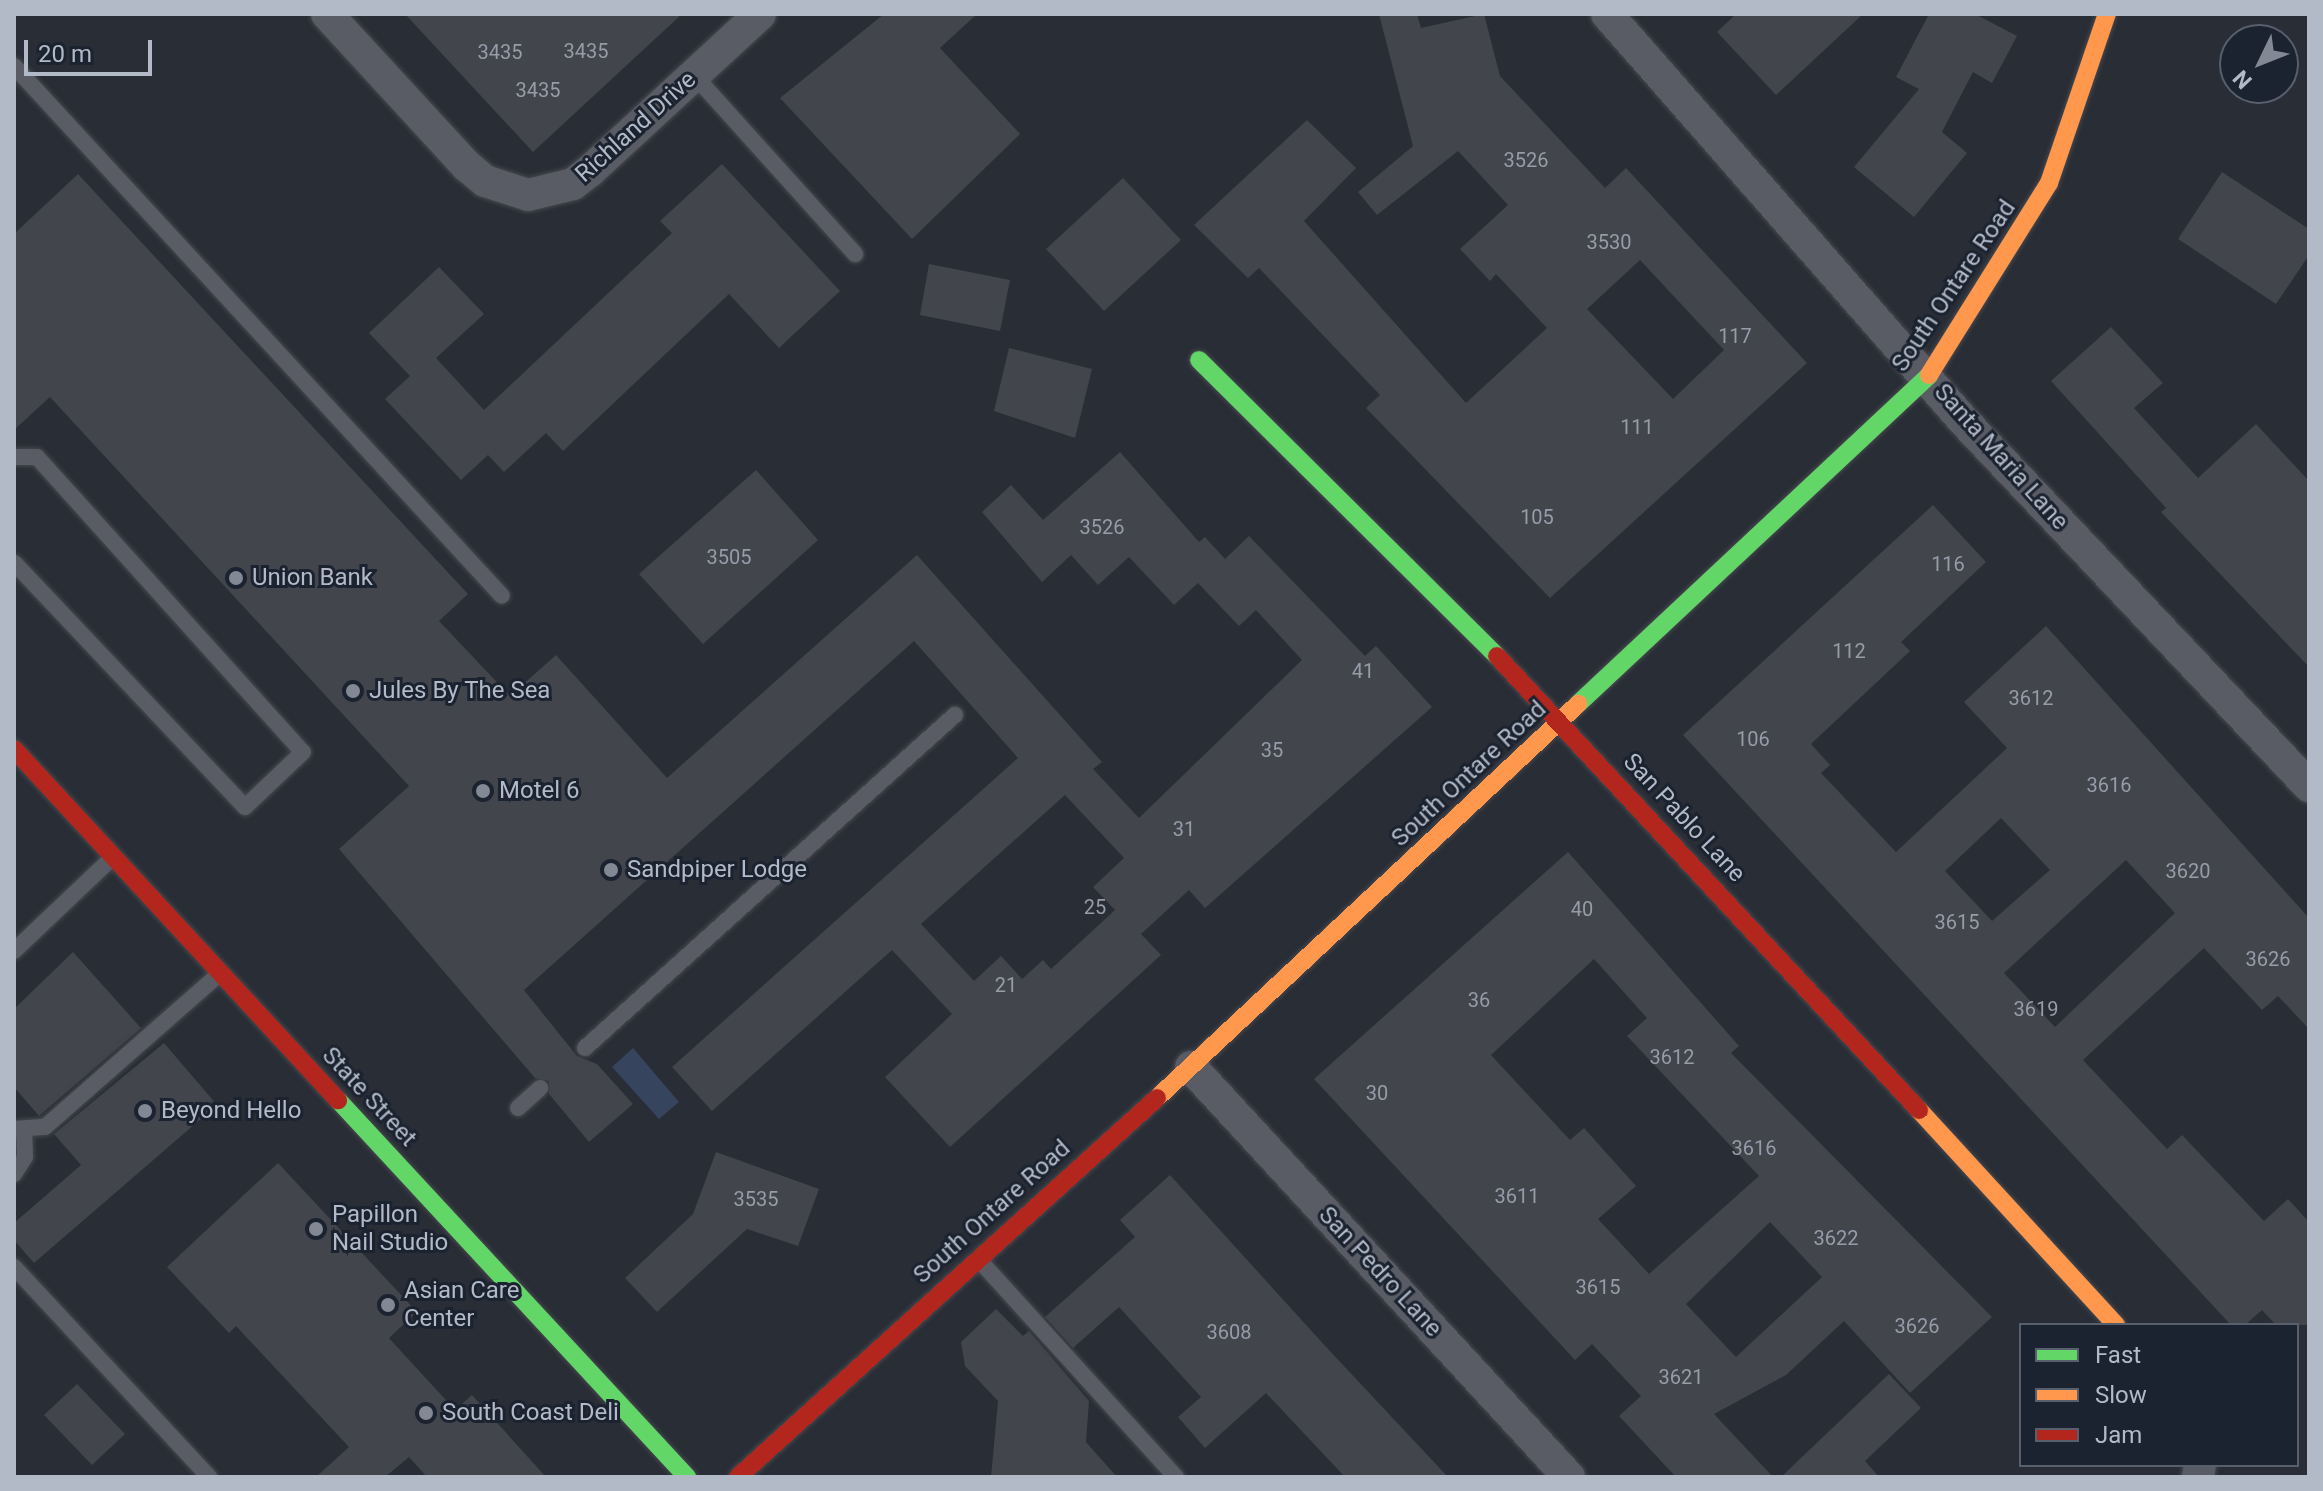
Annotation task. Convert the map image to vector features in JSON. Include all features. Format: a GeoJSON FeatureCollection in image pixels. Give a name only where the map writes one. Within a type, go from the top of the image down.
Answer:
{"type":"FeatureCollection","features":[{"type":"Feature","properties":{"kind":"street","name":"Richland Drive"},"geometry":{"type":"LineString","coordinates":[[327,14],[467,166],[485,181],[528,195],[573,184],[760,14]]}},
{"type":"Feature","properties":{"kind":"street","name":"Santa Maria Lane"},"geometry":{"type":"LineString","coordinates":[[1607,14],[1928,376],[2309,786]]}},
{"type":"Feature","properties":{"kind":"street","name":"South Ontare Road"},"geometry":{"type":"LineString","coordinates":[[738,1477],[976,1256],[1191,1067],[1928,376],[2049,183],[2107,14]]}},
{"type":"Feature","properties":{"kind":"street","name":"San Pablo Lane"},"geometry":{"type":"LineString","coordinates":[[1199,360],[1562,720],[2114,1323]]}},
{"type":"Feature","properties":{"kind":"street","name":"State Street"},"geometry":{"type":"LineString","coordinates":[[14,749],[687,1477]]}},
{"type":"Feature","properties":{"kind":"street","name":"San Pedro Lane"},"geometry":{"type":"LineString","coordinates":[[1191,1067],[1569,1477]]}},
{"type":"Feature","properties":{"kind":"lane"},"geometry":{"type":"LineString","coordinates":[[14,66],[502,596]]}},
{"type":"Feature","properties":{"kind":"lane"},"geometry":{"type":"LineString","coordinates":[[694,75],[855,254]]}},
{"type":"Feature","properties":{"kind":"lane"},"geometry":{"type":"LineString","coordinates":[[14,457],[37,457],[303,752],[245,807],[14,563]]}},
{"type":"Feature","properties":{"kind":"lane"},"geometry":{"type":"LineString","coordinates":[[585,1048],[955,715]]}},
{"type":"Feature","properties":{"kind":"lane"},"geometry":{"type":"LineString","coordinates":[[14,951],[113,857]]}},
{"type":"Feature","properties":{"kind":"lane"},"geometry":{"type":"LineString","coordinates":[[14,1174],[25,1157],[19,1130],[45,1127],[221,972]]}},
{"type":"Feature","properties":{"kind":"lane"},"geometry":{"type":"LineString","coordinates":[[518,1108],[540,1088]]}},
{"type":"Feature","properties":{"kind":"lane"},"geometry":{"type":"LineString","coordinates":[[976,1256],[1176,1477]]}},
{"type":"Feature","properties":{"kind":"lane"},"geometry":{"type":"LineString","coordinates":[[14,1267],[209,1477]]}},
{"type":"Feature","properties":{"kind":"water"},"geometry":{"type":"Polygon","coordinates":[[[633,1048],[679,1102],[659,1119],[612,1067],[633,1048]]]}},
{"type":"Feature","properties":{"kind":"building"},"geometry":{"type":"Polygon","coordinates":[[[405,14],[682,14],[533,152],[405,14]]]}},
{"type":"Feature","properties":{"kind":"building"},"geometry":{"type":"Polygon","coordinates":[[[884,14],[977,14],[940,48],[1020,134],[912,239],[780,98],[884,14]]]}},
{"type":"Feature","properties":{"kind":"building"},"geometry":{"type":"Polygon","coordinates":[[[1379,14],[1417,14],[1421,28],[1484,14],[1500,76],[1605,188],[1626,168],[1807,363],[1550,598],[1366,408],[1380,395],[1259,268],[1248,278],[1194,225],[1307,120],[1356,168],[1304,221],[1466,403],[1547,328],[1496,274],[1490,281],[1460,249],[1508,205],[1458,151],[1377,215],[1358,192],[1413,146],[1379,14]],[[1640,260],[1587,309],[1673,399],[1724,350],[1640,260]]]}},
{"type":"Feature","properties":{"kind":"building"},"geometry":{"type":"Polygon","coordinates":[[[1736,14],[1863,14],[1776,95],[1717,32],[1736,14]]]}},
{"type":"Feature","properties":{"kind":"building"},"geometry":{"type":"Polygon","coordinates":[[[1929,14],[1975,14],[2017,36],[1992,83],[1973,72],[1942,132],[1967,153],[1914,217],[1854,167],[1919,89],[1896,77],[1929,14]]]}},
{"type":"Feature","properties":{"kind":"building"},"geometry":{"type":"Polygon","coordinates":[[[722,164],[840,291],[779,348],[729,294],[563,451],[546,433],[504,472],[488,455],[461,480],[385,399],[410,376],[369,333],[439,267],[484,314],[436,358],[484,410],[672,233],[660,221],[722,164]]]}},
{"type":"Feature","properties":{"kind":"building"},"geometry":{"type":"Polygon","coordinates":[[[2222,172],[2309,229],[2309,255],[2276,304],[2178,239],[2222,172]]]}},
{"type":"Feature","properties":{"kind":"building"},"geometry":{"type":"Polygon","coordinates":[[[78,174],[468,594],[439,621],[510,696],[556,655],[667,778],[917,555],[1102,762],[1093,769],[1139,818],[1302,660],[1256,610],[1239,626],[1198,583],[1174,605],[1129,557],[1098,585],[1071,555],[1042,582],[982,512],[1011,485],[1043,520],[1120,452],[1199,542],[1205,537],[1225,559],[1249,536],[1365,656],[1376,646],[1432,707],[1205,908],[1189,890],[1141,934],[1161,955],[950,1147],[885,1077],[952,1014],[892,950],[712,1111],[672,1067],[1018,758],[914,641],[524,990],[577,1056],[597,1064],[633,1104],[589,1142],[549,1094],[549,1081],[535,1078],[339,849],[409,786],[50,397],[14,430],[14,234],[78,174]],[[1065,795],[921,924],[974,981],[1001,956],[1022,979],[1043,960],[1051,969],[1115,910],[1093,887],[1124,858],[1065,795]]]}},
{"type":"Feature","properties":{"kind":"building"},"geometry":{"type":"Polygon","coordinates":[[[1123,178],[1181,240],[1104,311],[1046,249],[1123,178]]]}},
{"type":"Feature","properties":{"kind":"building"},"geometry":{"type":"Polygon","coordinates":[[[929,264],[1010,280],[1000,331],[920,315],[929,264]]]}},
{"type":"Feature","properties":{"kind":"building"},"geometry":{"type":"Polygon","coordinates":[[[2111,327],[2163,383],[2134,408],[2198,478],[2256,424],[2309,481],[2309,667],[2161,512],[2166,508],[2051,381],[2111,327]]]}},
{"type":"Feature","properties":{"kind":"building"},"geometry":{"type":"Polygon","coordinates":[[[1009,348],[1092,369],[1075,438],[994,411],[1009,348]]]}},
{"type":"Feature","properties":{"kind":"building"},"geometry":{"type":"Polygon","coordinates":[[[756,470],[818,540],[703,644],[639,574],[756,470]]]}},
{"type":"Feature","properties":{"kind":"building"},"geometry":{"type":"Polygon","coordinates":[[[1933,505],[1986,562],[1901,642],[1910,651],[1811,744],[1830,765],[1821,773],[1896,852],[2007,748],[1964,702],[2046,626],[2309,918],[2309,1029],[2278,996],[2262,1010],[2204,948],[2083,1060],[2167,1149],[2182,1135],[2264,1221],[2288,1199],[2309,1222],[2309,1325],[2274,1323],[2262,1310],[2247,1323],[2229,1323],[1683,735],[1933,505]],[[2001,818],[1945,871],[1992,921],[2050,870],[2001,818]],[[2126,860],[2004,973],[2055,1027],[2175,913],[2126,860]]]}},
{"type":"Feature","properties":{"kind":"building"},"geometry":{"type":"Polygon","coordinates":[[[1568,852],[1739,1046],[1731,1053],[1992,1317],[1910,1393],[1844,1321],[1786,1375],[1714,1414],[1773,1477],[1676,1477],[1619,1416],[1641,1396],[1592,1344],[1575,1360],[1314,1079],[1568,852]],[[1594,959],[1491,1055],[1570,1140],[1584,1128],[1636,1186],[1598,1219],[1649,1274],[1759,1176],[1627,1036],[1647,1018],[1594,959]],[[1770,1222],[1686,1304],[1736,1357],[1822,1277],[1770,1222]]]}},
{"type":"Feature","properties":{"kind":"building"},"geometry":{"type":"Polygon","coordinates":[[[73,952],[141,1028],[39,1116],[14,1087],[14,1009],[73,952]]]}},
{"type":"Feature","properties":{"kind":"building"},"geometry":{"type":"Polygon","coordinates":[[[164,1043],[217,1105],[34,1263],[14,1240],[14,1223],[81,1165],[54,1134],[164,1043]]]}},
{"type":"Feature","properties":{"kind":"building"},"geometry":{"type":"Polygon","coordinates":[[[716,1152],[819,1189],[798,1246],[747,1229],[657,1312],[625,1278],[693,1214],[716,1152]]]}},
{"type":"Feature","properties":{"kind":"building"},"geometry":{"type":"Polygon","coordinates":[[[278,1163],[417,1312],[389,1338],[455,1410],[472,1395],[546,1477],[427,1477],[409,1457],[385,1477],[316,1477],[349,1447],[236,1326],[229,1333],[167,1267],[278,1163]]]}},
{"type":"Feature","properties":{"kind":"building"},"geometry":{"type":"Polygon","coordinates":[[[1170,1175],[1448,1477],[1345,1477],[1266,1393],[1205,1448],[1178,1417],[1201,1397],[1119,1307],[1073,1348],[1045,1317],[1135,1237],[1120,1220],[1170,1175]]]}},
{"type":"Feature","properties":{"kind":"building"},"geometry":{"type":"Polygon","coordinates":[[[996,1309],[1023,1336],[1029,1331],[1089,1401],[1086,1442],[1117,1477],[991,1477],[998,1401],[965,1366],[961,1342],[996,1309]]]}},
{"type":"Feature","properties":{"kind":"building"},"geometry":{"type":"Polygon","coordinates":[[[1889,1374],[1921,1408],[1865,1461],[1879,1477],[1781,1477],[1889,1374]]]}},
{"type":"Feature","properties":{"kind":"building"},"geometry":{"type":"Polygon","coordinates":[[[77,1384],[125,1434],[92,1465],[44,1415],[77,1384]]]}},
{"type":"Feature","properties":{"kind":"traffic: fast"},"geometry":{"type":"LineString","coordinates":[[1199,360],[1497,656]]}},
{"type":"Feature","properties":{"kind":"traffic: fast"},"geometry":{"type":"LineString","coordinates":[[1578,704],[1929,375]]}},
{"type":"Feature","properties":{"kind":"traffic: fast"},"geometry":{"type":"LineString","coordinates":[[338,1100],[687,1477]]}},
{"type":"Feature","properties":{"kind":"traffic: slow"},"geometry":{"type":"LineString","coordinates":[[1929,375],[2049,183],[2107,14]]}},
{"type":"Feature","properties":{"kind":"traffic: slow"},"geometry":{"type":"LineString","coordinates":[[1157,1098],[1578,704]]}},
{"type":"Feature","properties":{"kind":"traffic: slow"},"geometry":{"type":"LineString","coordinates":[[1919,1110],[2114,1323]]}},
{"type":"Feature","properties":{"kind":"traffic: jam"},"geometry":{"type":"LineString","coordinates":[[1497,656],[1919,1110]]}},
{"type":"Feature","properties":{"kind":"traffic: jam"},"geometry":{"type":"LineString","coordinates":[[14,749],[338,1100]]}},
{"type":"Feature","properties":{"kind":"traffic: jam"},"geometry":{"type":"LineString","coordinates":[[738,1477],[1157,1098]]}},
{"type":"Feature","properties":{"kind":"place","name":"Union Bank"},"geometry":{"type":"Point","coordinates":[236,578]}},
{"type":"Feature","properties":{"kind":"place","name":"Jules By The Sea"},"geometry":{"type":"Point","coordinates":[353,691]}},
{"type":"Feature","properties":{"kind":"place","name":"Motel 6"},"geometry":{"type":"Point","coordinates":[483,791]}},
{"type":"Feature","properties":{"kind":"place","name":"Sandpiper Lodge"},"geometry":{"type":"Point","coordinates":[611,870]}},
{"type":"Feature","properties":{"kind":"place","name":"Beyond Hello"},"geometry":{"type":"Point","coordinates":[145,1111]}},
{"type":"Feature","properties":{"kind":"place","name":"Papillon Nail Studio"},"geometry":{"type":"Point","coordinates":[316,1229]}},
{"type":"Feature","properties":{"kind":"place","name":"Asian Care Center"},"geometry":{"type":"Point","coordinates":[388,1305]}},
{"type":"Feature","properties":{"kind":"place","name":"South Coast Deli"},"geometry":{"type":"Point","coordinates":[426,1413]}}]}
